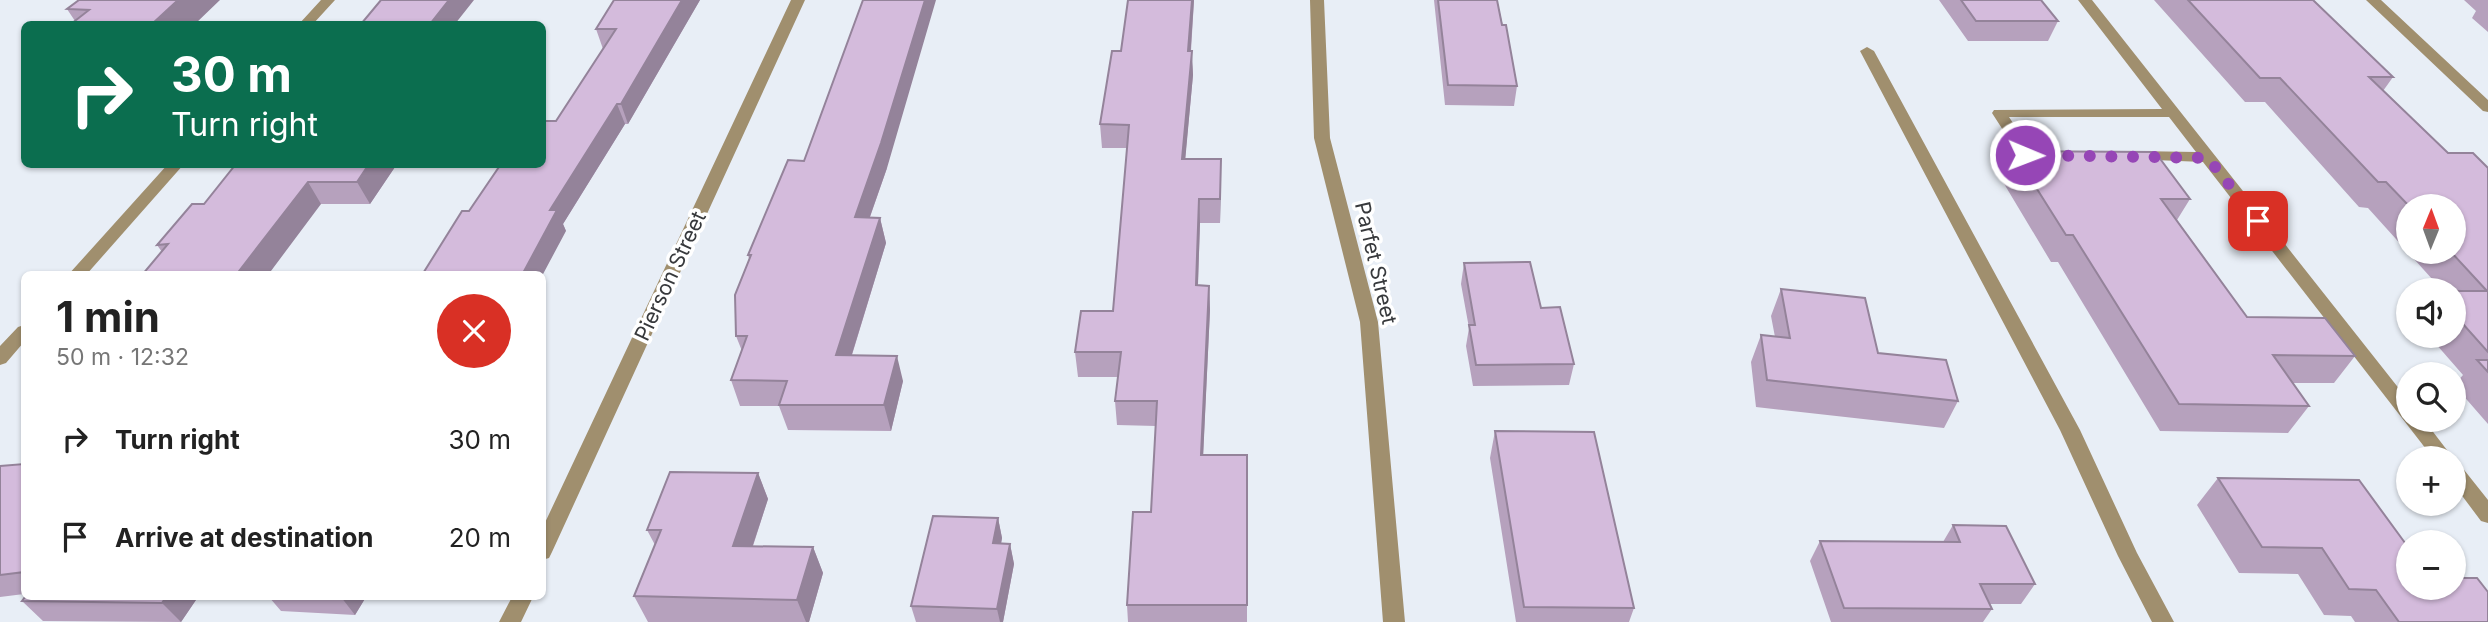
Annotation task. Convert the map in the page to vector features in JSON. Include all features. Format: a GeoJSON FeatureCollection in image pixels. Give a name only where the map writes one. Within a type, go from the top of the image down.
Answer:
{"type":"FeatureCollection","features":[{"type":"Feature","properties":{"kind":"street"},"geometry":{"type":"LineString","coordinates":[[309,21],[328,0]]}},
{"type":"Feature","properties":{"kind":"street","name":"Pierson Street"},"geometry":{"type":"LineString","coordinates":[[546,543],[798,0]]}},
{"type":"Feature","properties":{"kind":"street","name":"Parfet Street"},"geometry":{"type":"LineString","coordinates":[[1317,0],[1322,138],[1368,321],[1394,622]]}},
{"type":"Feature","properties":{"kind":"street"},"geometry":{"type":"LineString","coordinates":[[2085,0],[2396,398]]}},
{"type":"Feature","properties":{"kind":"street"},"geometry":{"type":"LineString","coordinates":[[2373,0],[2488,108]]}},
{"type":"Feature","properties":{"kind":"street"},"geometry":{"type":"LineString","coordinates":[[1867,51],[2070,430],[2128,556],[2163,622]]}},
{"type":"Feature","properties":{"kind":"street"},"geometry":{"type":"LineString","coordinates":[[2065,155],[2025,155],[1999,113],[2174,113]]}},
{"type":"Feature","properties":{"kind":"street"},"geometry":{"type":"LineString","coordinates":[[2117,156],[2208,158]]}},
{"type":"Feature","properties":{"kind":"street"},"geometry":{"type":"LineString","coordinates":[[80,271],[173,168]]}},
{"type":"Feature","properties":{"kind":"street"},"geometry":{"type":"LineString","coordinates":[[0,358],[21,334]]}},
{"type":"Feature","properties":{"kind":"street"},"geometry":{"type":"LineString","coordinates":[[2423,432],[2434,446]]}},
{"type":"Feature","properties":{"kind":"street"},"geometry":{"type":"LineString","coordinates":[[2466,487],[2488,515]]}},
{"type":"Feature","properties":{"kind":"street"},"geometry":{"type":"LineString","coordinates":[[510,622],[521,600]]}},
{"type":"Feature","properties":{"kind":"building"},"geometry":{"type":"Polygon","coordinates":[[[79,0],[178,0],[155,21],[75,21],[89,10],[67,9],[79,0]]]}},
{"type":"Feature","properties":{"kind":"building"},"geometry":{"type":"Polygon","coordinates":[[[381,0],[449,0],[432,21],[364,21],[381,0]]]}},
{"type":"Feature","properties":{"kind":"building"},"geometry":{"type":"Polygon","coordinates":[[[614,0],[682,0],[621,104],[617,104],[550,210],[557,210],[524,271],[424,271],[462,211],[469,211],[498,168],[546,168],[546,121],[556,121],[616,29],[596,29],[614,0]]]}},
{"type":"Feature","properties":{"kind":"building"},"geometry":{"type":"Polygon","coordinates":[[[863,0],[925,0],[855,217],[880,218],[836,355],[897,356],[884,405],[779,405],[787,381],[731,380],[747,336],[736,336],[735,295],[751,255],[748,255],[788,160],[804,161],[863,0]]]}},
{"type":"Feature","properties":{"kind":"building"},"geometry":{"type":"Polygon","coordinates":[[[1128,0],[1192,0],[1188,51],[1192,51],[1182,159],[1221,159],[1220,199],[1199,199],[1196,285],[1209,286],[1201,455],[1247,455],[1247,605],[1127,605],[1133,512],[1151,512],[1157,401],[1115,401],[1121,352],[1075,352],[1081,311],[1113,311],[1129,125],[1100,124],[1112,51],[1121,51],[1128,0]]]}},
{"type":"Feature","properties":{"kind":"building"},"geometry":{"type":"Polygon","coordinates":[[[1438,0],[1497,0],[1502,25],[1506,25],[1517,86],[1448,85],[1438,0]]]}},
{"type":"Feature","properties":{"kind":"building"},"geometry":{"type":"Polygon","coordinates":[[[1961,0],[2041,0],[2058,21],[1976,21],[1961,0]]]}},
{"type":"Feature","properties":{"kind":"building"},"geometry":{"type":"Polygon","coordinates":[[[2188,0],[2313,0],[2393,77],[2369,77],[2448,153],[2473,153],[2488,168],[2488,352],[2466,327],[2466,291],[2487,291],[2462,264],[2466,264],[2466,194],[2398,194],[2386,182],[2378,182],[2280,78],[2260,78],[2188,0]]]}},
{"type":"Feature","properties":{"kind":"building"},"geometry":{"type":"Polygon","coordinates":[[[2013,151],[2155,152],[2190,199],[2161,199],[2247,317],[2325,318],[2355,356],[2273,355],[2309,406],[2179,404],[2073,235],[2066,235],[2013,151]]]}},
{"type":"Feature","properties":{"kind":"building"},"geometry":{"type":"Polygon","coordinates":[[[233,168],[366,168],[357,182],[308,182],[239,271],[145,271],[168,244],[157,245],[192,204],[204,204],[233,168]]]}},
{"type":"Feature","properties":{"kind":"building"},"geometry":{"type":"Polygon","coordinates":[[[1530,262],[1541,308],[1560,307],[1574,364],[1476,365],[1469,325],[1475,325],[1464,263],[1530,262]]]}},
{"type":"Feature","properties":{"kind":"building"},"geometry":{"type":"Polygon","coordinates":[[[1781,289],[1865,298],[1878,353],[1946,360],[1958,401],[1767,380],[1761,335],[1790,338],[1781,289]]]}},
{"type":"Feature","properties":{"kind":"building"},"geometry":{"type":"Polygon","coordinates":[[[2477,360],[2488,360],[2488,372],[2477,360]]]}},
{"type":"Feature","properties":{"kind":"building"},"geometry":{"type":"Polygon","coordinates":[[[1495,431],[1594,432],[1634,608],[1524,607],[1495,431]]]}},
{"type":"Feature","properties":{"kind":"building"},"geometry":{"type":"Polygon","coordinates":[[[21,464],[21,572],[0,575],[0,466],[21,464]]]}},
{"type":"Feature","properties":{"kind":"building"},"geometry":{"type":"Polygon","coordinates":[[[670,472],[758,473],[733,546],[813,547],[797,600],[634,596],[661,530],[647,530],[670,472]]]}},
{"type":"Feature","properties":{"kind":"building"},"geometry":{"type":"Polygon","coordinates":[[[2218,478],[2359,480],[2396,531],[2396,600],[2466,600],[2466,578],[2477,578],[2488,592],[2488,622],[2399,622],[2376,590],[2349,589],[2322,548],[2262,547],[2218,478]]]}},
{"type":"Feature","properties":{"kind":"building"},"geometry":{"type":"Polygon","coordinates":[[[933,516],[998,518],[993,543],[1010,544],[997,609],[911,606],[933,516]]]}},
{"type":"Feature","properties":{"kind":"building"},"geometry":{"type":"Polygon","coordinates":[[[1953,525],[2006,526],[2035,584],[1980,584],[1992,609],[1844,608],[1820,541],[1960,542],[1953,525]]]}},
{"type":"Feature","properties":{"kind":"building"},"geometry":{"type":"Polygon","coordinates":[[[23,600],[164,600],[162,603],[23,600]]]}},
{"type":"Feature","properties":{"kind":"route"},"geometry":{"type":"LineString","coordinates":[[2025,155],[2208,158],[2258,221]]}}]}
